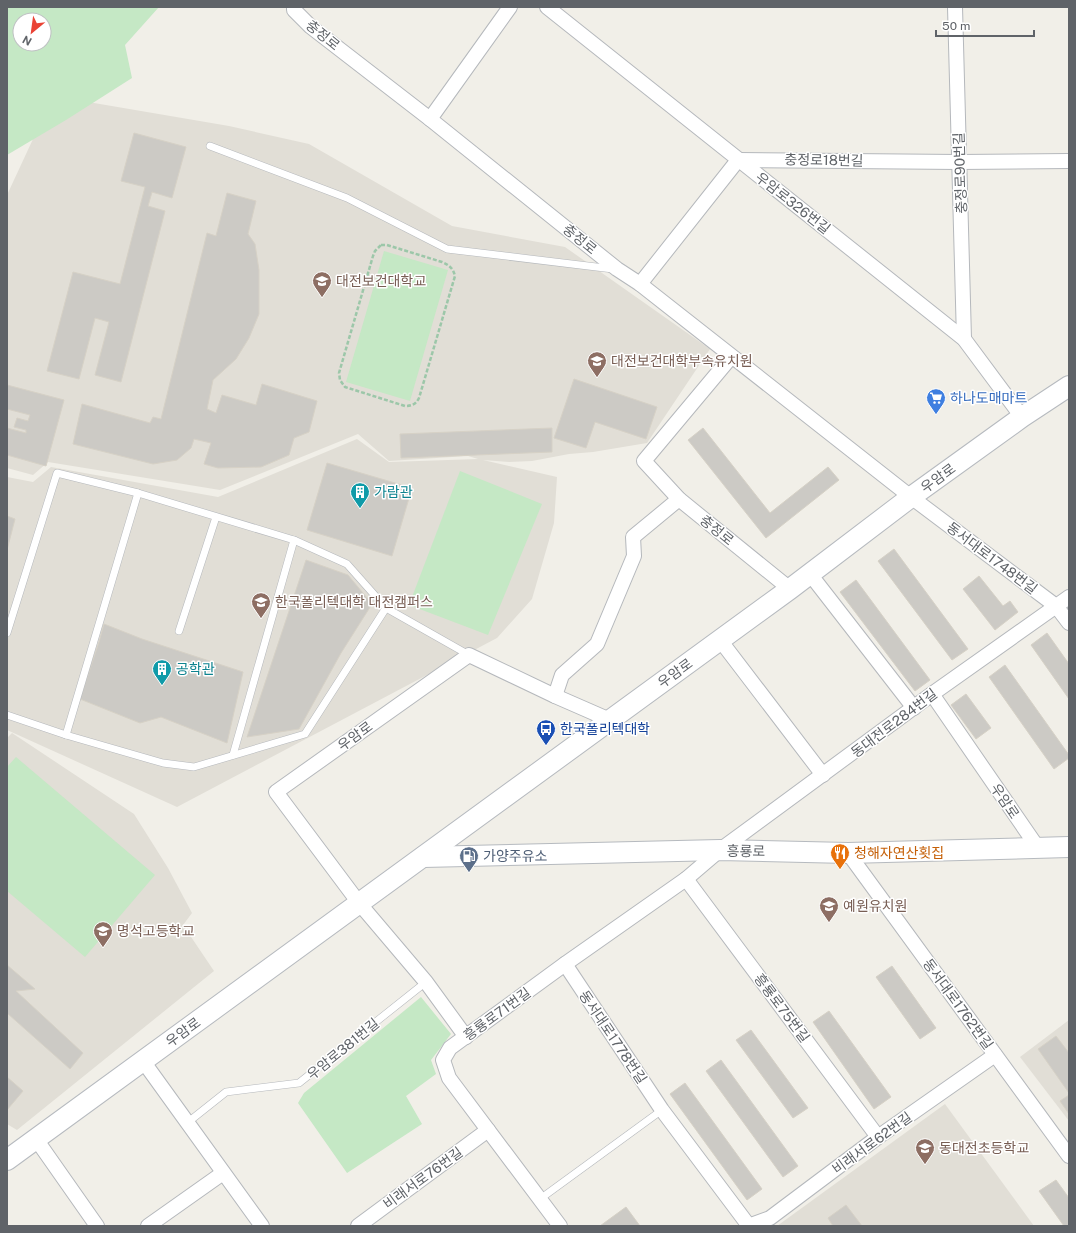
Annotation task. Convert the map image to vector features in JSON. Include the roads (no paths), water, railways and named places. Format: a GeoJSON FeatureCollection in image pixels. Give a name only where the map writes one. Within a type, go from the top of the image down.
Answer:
{"type":"FeatureCollection","features":[{"type":"Feature","properties":{"kind":"main road","name":"우암로"},"geometry":{"type":"LineString","coordinates":[[7,1160],[790,589],[911,497],[1022,417],[1069,386]]}},
{"type":"Feature","properties":{"kind":"main road","name":"흥룡로"},"geometry":{"type":"LineString","coordinates":[[423,857],[720,850],[848,853],[1069,848]]}},
{"type":"Feature","properties":{"kind":"street","name":"충정로"},"geometry":{"type":"LineString","coordinates":[[294,7],[294,10],[311,27],[430,119],[617,269],[640,284],[911,497]]}},
{"type":"Feature","properties":{"kind":"street"},"geometry":{"type":"LineString","coordinates":[[430,119],[510,7]]}},
{"type":"Feature","properties":{"kind":"street","name":"우암로326번길"},"geometry":{"type":"LineString","coordinates":[[547,7],[964,339],[1022,417]]}},
{"type":"Feature","properties":{"kind":"street","name":"충정로90번길"},"geometry":{"type":"LineString","coordinates":[[955,7],[964,339]]}},
{"type":"Feature","properties":{"kind":"street"},"geometry":{"type":"LineString","coordinates":[[640,284],[738,160]]}},
{"type":"Feature","properties":{"kind":"street","name":"충정로18번길"},"geometry":{"type":"LineString","coordinates":[[738,160],[959,162],[1069,161]]}},
{"type":"Feature","properties":{"kind":"street","name":"충정로"},"geometry":{"type":"LineString","coordinates":[[731,357],[644,461],[679,499],[790,589]]}},
{"type":"Feature","properties":{"kind":"street","name":"동서대로1748번길"},"geometry":{"type":"LineString","coordinates":[[911,497],[1056,606],[1069,623]]}},
{"type":"Feature","properties":{"kind":"street"},"geometry":{"type":"LineString","coordinates":[[556,696],[562,675],[597,644],[634,556],[633,537],[679,499]]}},
{"type":"Feature","properties":{"kind":"street"},"geometry":{"type":"LineString","coordinates":[[810,574],[914,708]]}},
{"type":"Feature","properties":{"kind":"street","name":"동대전로284번길"},"geometry":{"type":"LineString","coordinates":[[720,850],[932,694],[1069,597]]}},
{"type":"Feature","properties":{"kind":"street"},"geometry":{"type":"LineString","coordinates":[[720,640],[823,775]]}},
{"type":"Feature","properties":{"kind":"street"},"geometry":{"type":"LineString","coordinates":[[469,655],[610,720]]}},
{"type":"Feature","properties":{"kind":"street","name":"우암로"},"geometry":{"type":"LineString","coordinates":[[466,1036],[426,982],[360,903],[276,792],[469,655]]}},
{"type":"Feature","properties":{"kind":"street","name":"우암로"},"geometry":{"type":"LineString","coordinates":[[932,694],[1038,848]]}},
{"type":"Feature","properties":{"kind":"street","name":"흥룡로71번길"},"geometry":{"type":"LineString","coordinates":[[560,1226],[449,1078],[443,1060],[450,1048],[686,878],[720,850]]}},
{"type":"Feature","properties":{"kind":"street","name":"동서대로1762번길"},"geometry":{"type":"LineString","coordinates":[[848,853],[1069,1156]]}},
{"type":"Feature","properties":{"kind":"street","name":"흥룡로75번길"},"geometry":{"type":"LineString","coordinates":[[686,878],[878,1137]]}},
{"type":"Feature","properties":{"kind":"street","name":"동서대로1778번길"},"geometry":{"type":"LineString","coordinates":[[565,964],[662,1110],[749,1226]]}},
{"type":"Feature","properties":{"kind":"street","name":"비래서로62번길"},"geometry":{"type":"LineString","coordinates":[[749,1226],[770,1218],[878,1137],[995,1055]]}},
{"type":"Feature","properties":{"kind":"street"},"geometry":{"type":"LineString","coordinates":[[143,1062],[262,1226]]}},
{"type":"Feature","properties":{"kind":"street","name":"비래서로76번길"},"geometry":{"type":"LineString","coordinates":[[359,1226],[488,1130]]}},
{"type":"Feature","properties":{"kind":"street"},"geometry":{"type":"LineString","coordinates":[[36,1139],[97,1226]]}},
{"type":"Feature","properties":{"kind":"street"},"geometry":{"type":"LineString","coordinates":[[148,1226],[223,1173]]}},
{"type":"Feature","properties":{"kind":"lane"},"geometry":{"type":"LineString","coordinates":[[210,146],[347,198],[447,249],[617,269]]}},
{"type":"Feature","properties":{"kind":"lane"},"geometry":{"type":"LineString","coordinates":[[7,632],[57,473],[138,493],[294,540],[347,564],[386,608],[469,655]]}},
{"type":"Feature","properties":{"kind":"lane"},"geometry":{"type":"LineString","coordinates":[[66,735],[138,493]]}},
{"type":"Feature","properties":{"kind":"lane"},"geometry":{"type":"LineString","coordinates":[[179,631],[216,517]]}},
{"type":"Feature","properties":{"kind":"lane"},"geometry":{"type":"LineString","coordinates":[[233,755],[294,540]]}},
{"type":"Feature","properties":{"kind":"lane"},"geometry":{"type":"LineString","coordinates":[[7,715],[66,735],[163,763],[194,767],[305,734],[386,608]]}},
{"type":"Feature","properties":{"kind":"lane","name":"우암로381번길"},"geometry":{"type":"LineString","coordinates":[[187,1123],[226,1092],[299,1083],[426,982]]}},
{"type":"Feature","properties":{"kind":"lane"},"geometry":{"type":"LineString","coordinates":[[540,1199],[662,1110]]}},
{"type":"Feature","properties":{"kind":"place","name":"대전보건대학교"},"geometry":{"type":"Point","coordinates":[322,298]}},
{"type":"Feature","properties":{"kind":"place","name":"대전보건대학부속유치원"},"geometry":{"type":"Point","coordinates":[597,378]}},
{"type":"Feature","properties":{"kind":"place","name":"하나도매마트"},"geometry":{"type":"Point","coordinates":[936,415]}},
{"type":"Feature","properties":{"kind":"place","name":"가람관"},"geometry":{"type":"Point","coordinates":[360,509]}},
{"type":"Feature","properties":{"kind":"place","name":"한국폴리텍대학 대전캠퍼스"},"geometry":{"type":"Point","coordinates":[261,619]}},
{"type":"Feature","properties":{"kind":"place","name":"공학관"},"geometry":{"type":"Point","coordinates":[162,686]}},
{"type":"Feature","properties":{"kind":"place","name":"한국폴리텍대학"},"geometry":{"type":"Point","coordinates":[546,746]}},
{"type":"Feature","properties":{"kind":"place","name":"청해자연산횟집"},"geometry":{"type":"Point","coordinates":[840,870]}},
{"type":"Feature","properties":{"kind":"place","name":"가양주유소"},"geometry":{"type":"Point","coordinates":[469,873]}},
{"type":"Feature","properties":{"kind":"place","name":"예원유치원"},"geometry":{"type":"Point","coordinates":[829,923]}},
{"type":"Feature","properties":{"kind":"place","name":"명석고등학교"},"geometry":{"type":"Point","coordinates":[103,948]}},
{"type":"Feature","properties":{"kind":"place","name":"동대전초등학교"},"geometry":{"type":"Point","coordinates":[925,1165]}}]}
